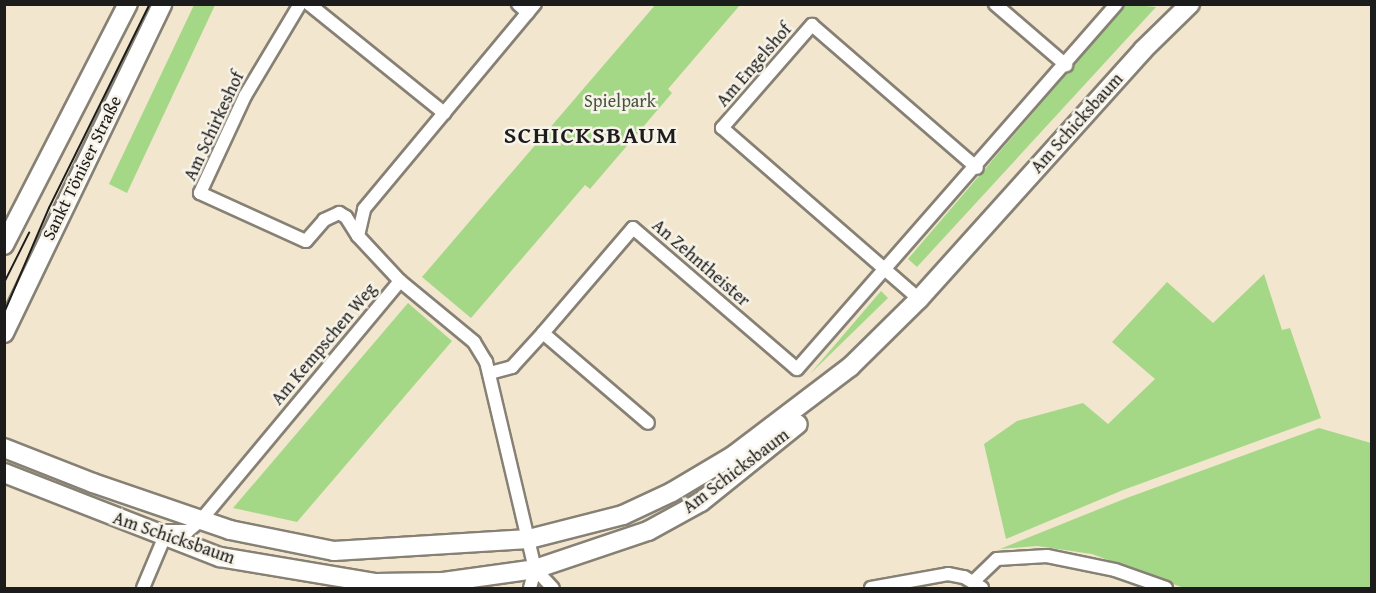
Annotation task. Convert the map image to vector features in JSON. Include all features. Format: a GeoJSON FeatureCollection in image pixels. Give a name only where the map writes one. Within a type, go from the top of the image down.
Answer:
{"type":"FeatureCollection","features":[{"type":"Feature","properties":{"kind":"street","name":"Sankt Töniser Straße"},"geometry":{"type":"LineString","coordinates":[[4,245],[128,4]]}},
{"type":"Feature","properties":{"kind":"street","name":"Sankt Töniser Straße"},"geometry":{"type":"LineString","coordinates":[[4,333],[162,4]]}},
{"type":"Feature","properties":{"kind":"street","name":"Am Schirkeshof"},"geometry":{"type":"LineString","coordinates":[[300,4],[245,96],[200,193],[306,241],[324,220],[339,213],[346,217],[358,236]]}},
{"type":"Feature","properties":{"kind":"street"},"geometry":{"type":"LineString","coordinates":[[309,4],[444,113]]}},
{"type":"Feature","properties":{"kind":"street"},"geometry":{"type":"LineString","coordinates":[[358,236],[364,209],[532,9],[518,4]]}},
{"type":"Feature","properties":{"kind":"street"},"geometry":{"type":"LineString","coordinates":[[995,4],[1066,65]]}},
{"type":"Feature","properties":{"kind":"street"},"geometry":{"type":"LineString","coordinates":[[919,298],[887,269],[1117,4]]}},
{"type":"Feature","properties":{"kind":"street","name":"Am Schicksbaum"},"geometry":{"type":"LineString","coordinates":[[4,473],[220,557],[376,583],[443,582],[535,569],[614,545],[701,502],[838,390],[882,337],[1184,7]]}},
{"type":"Feature","properties":{"kind":"street","name":"Am Engelshof"},"geometry":{"type":"LineString","coordinates":[[887,269],[722,128],[812,25],[976,168]]}},
{"type":"Feature","properties":{"kind":"street","name":"An Zehntheister"},"geometry":{"type":"LineString","coordinates":[[490,373],[512,367],[633,228],[797,369],[887,269]]}},
{"type":"Feature","properties":{"kind":"street","name":"Am Kempschen Weg"},"geometry":{"type":"LineString","coordinates":[[146,530],[188,531],[201,520],[400,281],[358,236]]}},
{"type":"Feature","properties":{"kind":"street"},"geometry":{"type":"LineString","coordinates":[[400,281],[474,342],[490,373],[535,569],[531,588]]}},
{"type":"Feature","properties":{"kind":"street"},"geometry":{"type":"LineString","coordinates":[[543,333],[648,423]]}},
{"type":"Feature","properties":{"kind":"street","name":"Am Schicksbaum"},"geometry":{"type":"LineString","coordinates":[[4,448],[93,483],[201,520],[334,551],[529,539],[623,515],[702,476],[780,423],[882,337]]}},
{"type":"Feature","properties":{"kind":"street"},"geometry":{"type":"LineString","coordinates":[[143,588],[165,536]]}},
{"type":"Feature","properties":{"kind":"street"},"geometry":{"type":"LineString","coordinates":[[871,588],[948,574],[978,585],[997,560],[1047,556],[1106,567],[1166,588]]}},
{"type":"Feature","properties":{"kind":"street"},"geometry":{"type":"LineString","coordinates":[[535,569],[553,588]]}},
{"type":"Feature","properties":{"kind":"green space","name":"Spielpark"},"geometry":{"type":"Polygon","coordinates":[[[656,4],[740,5],[668,89],[672,93],[590,189],[585,185],[471,318],[422,277],[656,4]]]}},
{"type":"Feature","properties":{"kind":"green space"},"geometry":{"type":"Polygon","coordinates":[[[1126,4],[1156,7],[917,267],[908,259],[1126,4]]]}},
{"type":"Feature","properties":{"kind":"green space"},"geometry":{"type":"Polygon","coordinates":[[[194,5],[215,5],[127,193],[109,184],[194,5]]]}},
{"type":"Feature","properties":{"kind":"green space"},"geometry":{"type":"Polygon","coordinates":[[[1264,274],[1282,330],[1290,328],[1321,418],[1123,490],[1006,539],[984,444],[1017,421],[1083,403],[1108,424],[1155,379],[1112,342],[1167,282],[1213,323],[1264,274]]]}},
{"type":"Feature","properties":{"kind":"green space"},"geometry":{"type":"Polygon","coordinates":[[[881,291],[888,298],[810,374],[881,291]]]}},
{"type":"Feature","properties":{"kind":"green space"},"geometry":{"type":"Polygon","coordinates":[[[408,303],[452,341],[297,522],[233,508],[408,303]]]}},
{"type":"Feature","properties":{"kind":"green space"},"geometry":{"type":"Polygon","coordinates":[[[1319,428],[1371,443],[1371,588],[1184,588],[1092,554],[1037,546],[1000,549],[1124,499],[1319,428]]]}},
{"type":"Feature","properties":{"kind":"tram line"},"geometry":{"type":"LineString","coordinates":[[4,313],[49,208],[150,4]]}},
{"type":"Feature","properties":{"kind":"tram line"},"geometry":{"type":"LineString","coordinates":[[4,283],[29,233]]}},
{"type":"Feature","properties":{"kind":"district","name":"SCHICKSBAUM"},"geometry":{"type":"Point","coordinates":[591,135]}}]}
